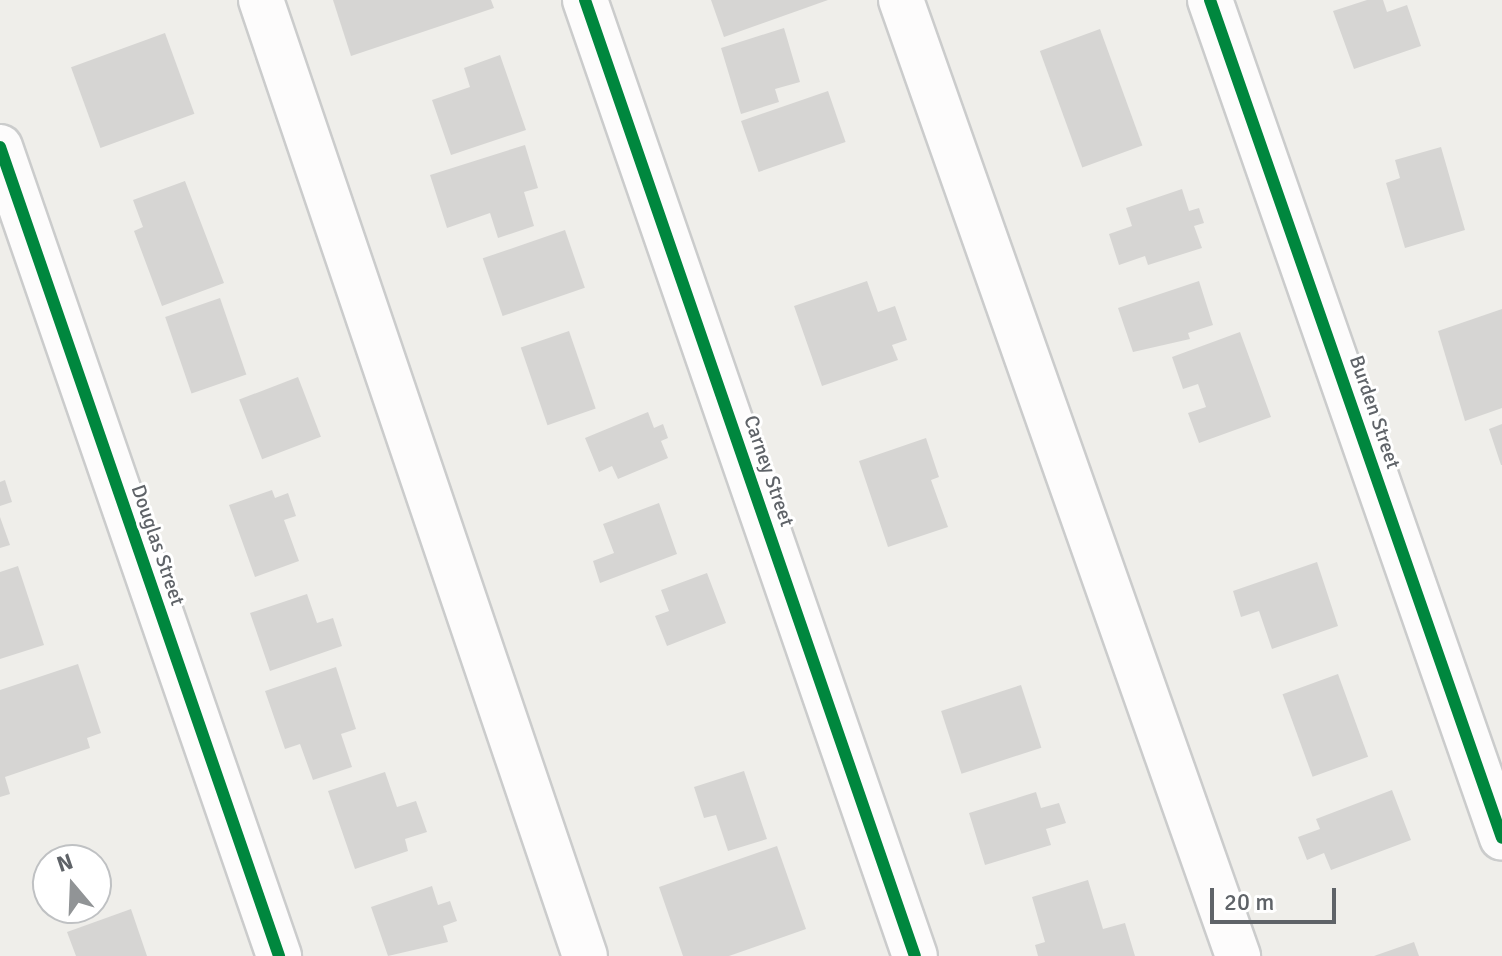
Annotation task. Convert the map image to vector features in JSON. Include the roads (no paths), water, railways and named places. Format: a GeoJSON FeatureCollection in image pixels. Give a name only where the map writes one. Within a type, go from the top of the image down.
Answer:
{"type":"FeatureCollection","features":[{"type":"Feature","properties":{"kind":"street"},"geometry":{"type":"LineString","coordinates":[[261,0],[585,956]]}},
{"type":"Feature","properties":{"kind":"street","name":"Carney Street"},"geometry":{"type":"LineString","coordinates":[[585,0],[915,956]]}},
{"type":"Feature","properties":{"kind":"street"},"geometry":{"type":"LineString","coordinates":[[901,0],[1238,956]]}},
{"type":"Feature","properties":{"kind":"street","name":"Burden Street"},"geometry":{"type":"LineString","coordinates":[[1210,0],[1502,838]]}},
{"type":"Feature","properties":{"kind":"street","name":"Douglas Street"},"geometry":{"type":"LineString","coordinates":[[0,147],[279,956]]}}]}
